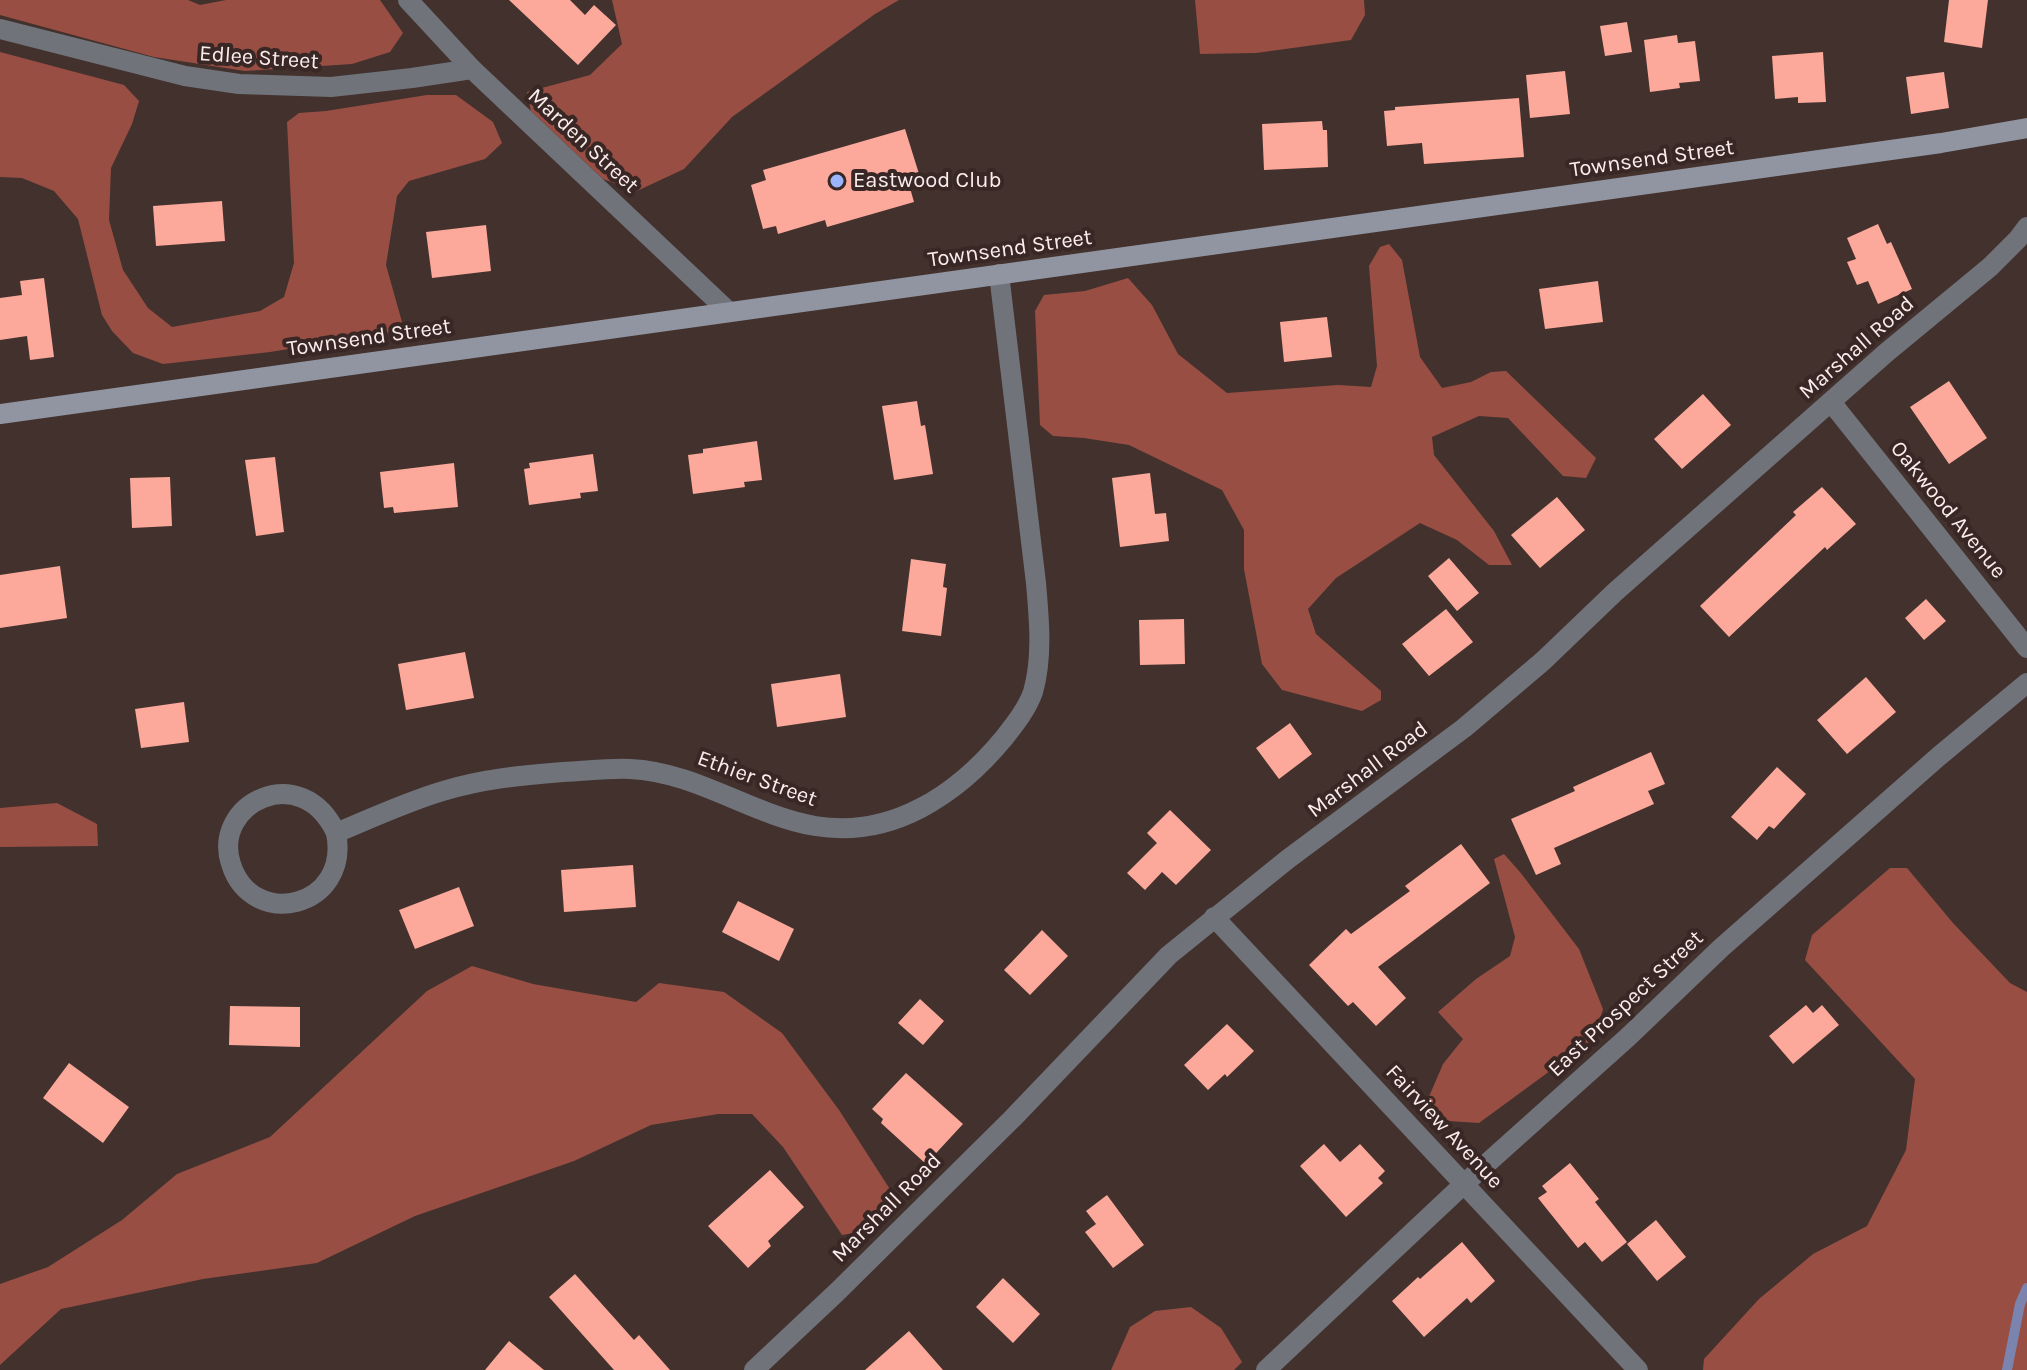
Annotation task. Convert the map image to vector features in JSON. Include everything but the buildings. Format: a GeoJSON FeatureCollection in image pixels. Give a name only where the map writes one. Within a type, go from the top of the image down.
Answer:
{"type":"FeatureCollection","features":[{"type":"Feature","properties":{"kind":"street","name":"Marden Street"},"geometry":{"type":"LineString","coordinates":[[408,0],[472,69],[729,312]]}},
{"type":"Feature","properties":{"kind":"street","name":"Edlee Street"},"geometry":{"type":"LineString","coordinates":[[0,29],[185,76],[239,84],[331,87],[472,69]]}},
{"type":"Feature","properties":{"kind":"street","name":"Townsend Street"},"geometry":{"type":"LineString","coordinates":[[0,414],[1941,143],[2027,128]]}},
{"type":"Feature","properties":{"kind":"street","name":"Marshall Road"},"geometry":{"type":"LineString","coordinates":[[754,1370],[1013,1118],[1169,955],[1300,850],[1464,728],[1543,661],[1615,592],[1990,267],[2027,227]]}},
{"type":"Feature","properties":{"kind":"street","name":"Ethier Street"},"geometry":{"type":"LineString","coordinates":[[336,833],[446,790],[517,776],[604,769],[658,772],[682,778],[790,820],[816,826],[867,827],[911,813],[950,791],[967,777],[998,745],[1025,708],[1032,692],[1038,655],[1036,583],[999,274]]}},
{"type":"Feature","properties":{"kind":"street","name":"Oakwood Avenue"},"geometry":{"type":"LineString","coordinates":[[1831,402],[2027,648]]}},
{"type":"Feature","properties":{"kind":"street","name":"East Prospect Street"},"geometry":{"type":"LineString","coordinates":[[1266,1370],[1721,948],[2027,683]]}},
{"type":"Feature","properties":{"kind":"street"},"geometry":{"type":"LineString","coordinates":[[280,794],[315,804],[324,812],[336,833],[338,856],[330,878],[315,894],[293,903],[260,899],[242,884],[228,851],[234,825],[247,808],[256,801],[280,794]]}},
{"type":"Feature","properties":{"kind":"street","name":"Fairview Avenue"},"geometry":{"type":"LineString","coordinates":[[1214,917],[1638,1370]]}},
{"type":"Feature","properties":{"kind":"shaded area"},"geometry":{"type":"Polygon","coordinates":[[[0,0],[188,0],[200,5],[226,0],[380,0],[403,33],[390,52],[352,64],[245,71],[154,57],[0,15],[0,0]]]}},
{"type":"Feature","properties":{"kind":"shaded area"},"geometry":{"type":"Polygon","coordinates":[[[612,0],[899,0],[732,117],[684,169],[637,191],[603,179],[531,111],[527,92],[590,75],[622,44],[612,0]]]}},
{"type":"Feature","properties":{"kind":"shaded area"},"geometry":{"type":"Polygon","coordinates":[[[1195,0],[1364,0],[1365,15],[1351,40],[1256,53],[1200,54],[1195,0]]]}},
{"type":"Feature","properties":{"kind":"shaded area"},"geometry":{"type":"Polygon","coordinates":[[[0,52],[124,85],[139,101],[132,124],[111,168],[109,220],[123,270],[148,308],[172,327],[260,311],[284,297],[294,263],[287,122],[299,113],[427,95],[456,95],[493,122],[502,143],[485,159],[409,181],[397,196],[386,265],[402,322],[387,333],[270,352],[163,364],[133,353],[112,331],[102,315],[78,219],[54,191],[22,178],[0,177],[0,52]]]}},
{"type":"Feature","properties":{"kind":"shaded area"},"geometry":{"type":"Polygon","coordinates":[[[1389,244],[1402,260],[1420,357],[1442,388],[1471,382],[1491,372],[1506,371],[1596,458],[1586,478],[1563,476],[1508,418],[1479,416],[1432,437],[1434,455],[1494,531],[1512,565],[1489,565],[1457,540],[1420,523],[1336,578],[1308,609],[1316,634],[1381,691],[1381,700],[1362,711],[1282,690],[1262,664],[1244,569],[1244,530],[1222,490],[1129,445],[1053,436],[1040,425],[1035,311],[1044,295],[1085,291],[1128,278],[1152,305],[1178,354],[1227,393],[1338,385],[1371,387],[1377,366],[1369,266],[1380,247],[1389,244]]]}},
{"type":"Feature","properties":{"kind":"shaded area"},"geometry":{"type":"Polygon","coordinates":[[[57,803],[97,824],[98,846],[0,847],[0,808],[57,803]]]}},
{"type":"Feature","properties":{"kind":"shaded area"},"geometry":{"type":"Polygon","coordinates":[[[1504,854],[1579,949],[1603,1009],[1595,1038],[1479,1123],[1448,1121],[1428,1099],[1443,1064],[1463,1039],[1438,1012],[1476,979],[1510,956],[1515,937],[1494,859],[1504,854]]]}},
{"type":"Feature","properties":{"kind":"shaded area"},"geometry":{"type":"Polygon","coordinates":[[[1890,868],[1907,868],[1953,923],[2010,983],[2027,992],[2027,1370],[1703,1370],[1704,1359],[1759,1299],[1813,1254],[1867,1226],[1906,1150],[1915,1079],[1805,960],[1812,935],[1890,868]]]}},
{"type":"Feature","properties":{"kind":"shaded area"},"geometry":{"type":"Polygon","coordinates":[[[472,966],[533,984],[636,1002],[659,983],[724,992],[782,1033],[839,1110],[893,1194],[873,1230],[842,1235],[783,1147],[752,1114],[718,1114],[651,1125],[574,1161],[415,1216],[317,1263],[203,1279],[61,1309],[0,1365],[0,1284],[48,1267],[122,1220],[177,1174],[270,1137],[427,991],[472,966]]]}},
{"type":"Feature","properties":{"kind":"shaded area"},"geometry":{"type":"Polygon","coordinates":[[[1191,1307],[1221,1328],[1242,1362],[1234,1370],[1111,1370],[1130,1327],[1155,1311],[1191,1307]]]}},
{"type":"Feature","properties":{"kind":"waterway"},"geometry":{"type":"LineString","coordinates":[[2007,1370],[2020,1304],[2027,1288]]}},
{"type":"Feature","properties":{"kind":"place","name":"Eastwood Club"},"geometry":{"type":"Point","coordinates":[837,181]}}]}
